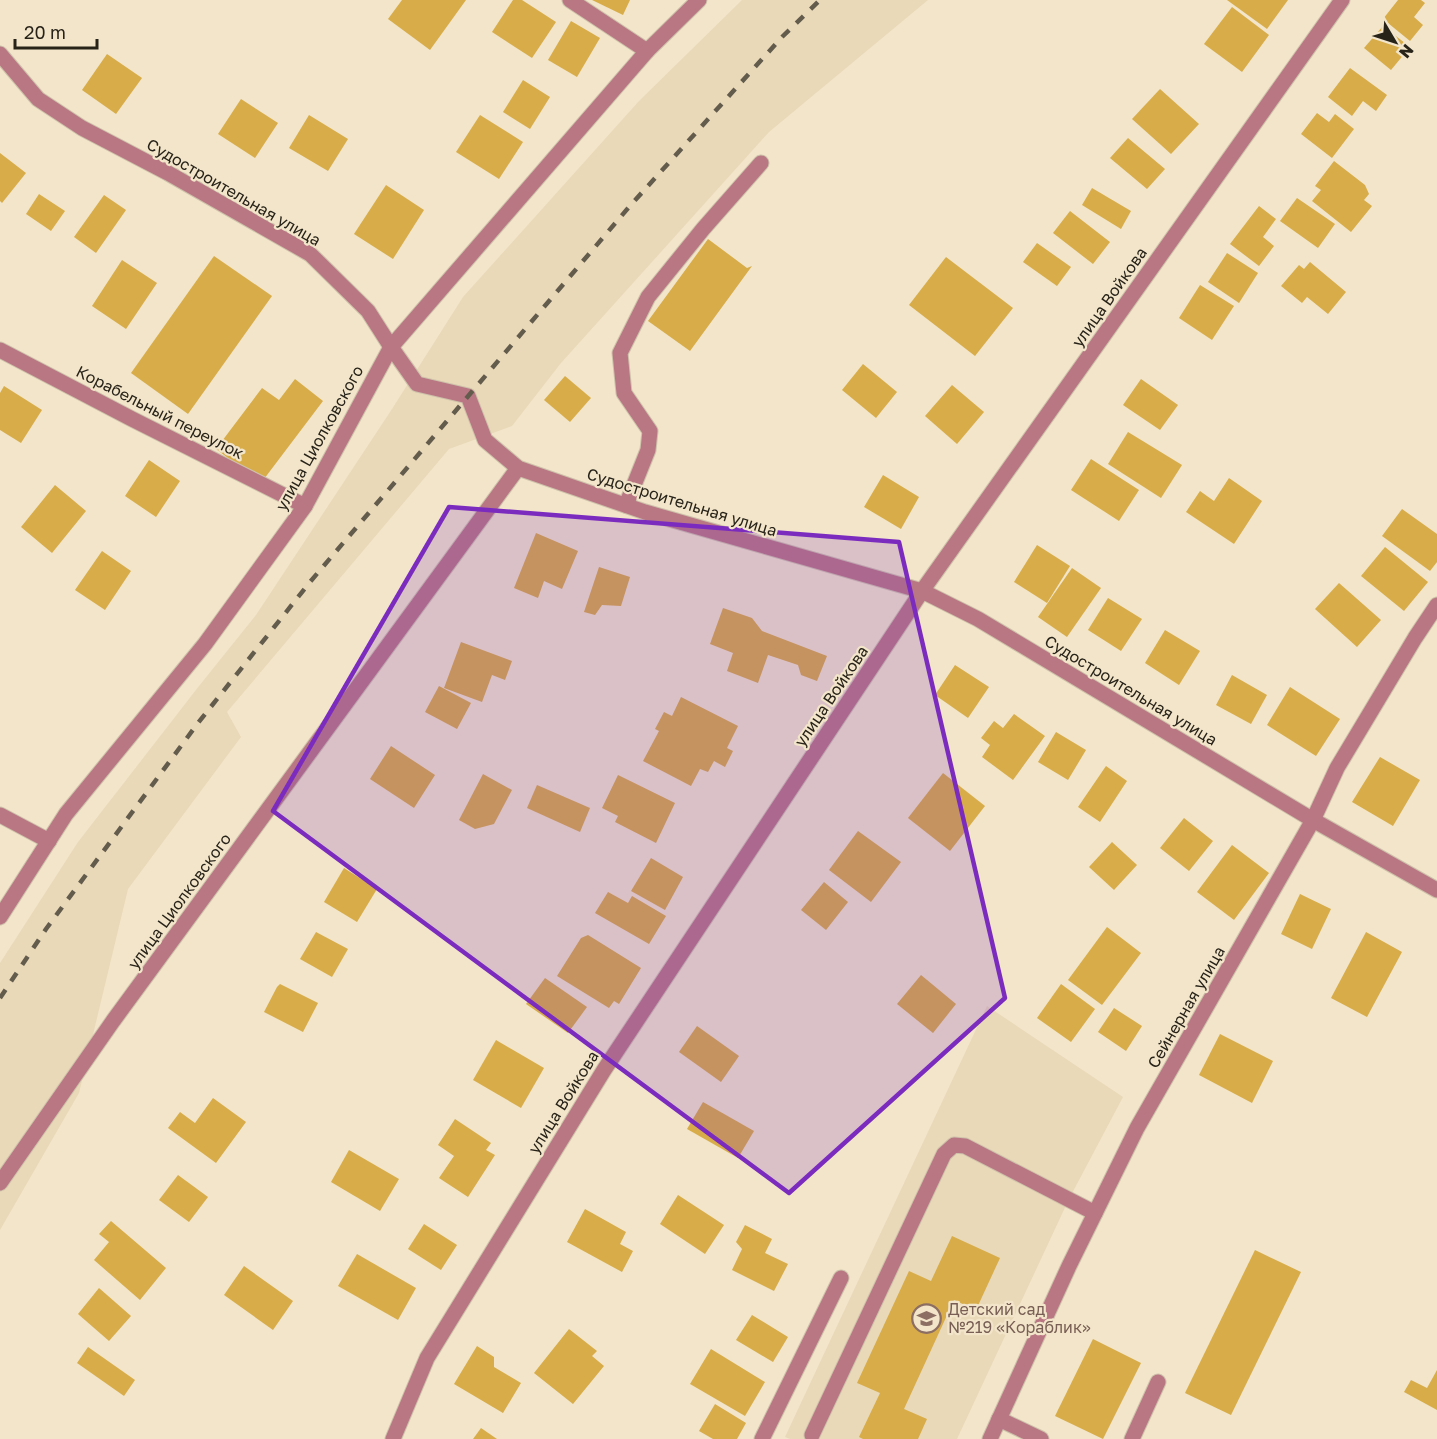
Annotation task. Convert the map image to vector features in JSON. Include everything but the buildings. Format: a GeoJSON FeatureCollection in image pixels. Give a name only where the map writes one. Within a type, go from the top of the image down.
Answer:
{"type":"FeatureCollection","features":[{"type":"Feature","properties":{"kind":"street"},"geometry":{"type":"LineString","coordinates":[[570,0],[647,51]]}},
{"type":"Feature","properties":{"kind":"street","name":"улица Циолковского"},"geometry":{"type":"LineString","coordinates":[[0,917],[66,814],[205,644],[305,506],[391,347],[647,51],[699,0]]}},
{"type":"Feature","properties":{"kind":"street","name":"улица Войкова"},"geometry":{"type":"LineString","coordinates":[[393,1439],[427,1358],[604,1070],[922,591],[1342,0]]}},
{"type":"Feature","properties":{"kind":"street","name":"Судостроительная улица"},"geometry":{"type":"LineString","coordinates":[[0,54],[38,99],[82,128],[168,173],[310,254],[368,311],[417,384],[468,396],[485,440],[518,468],[656,515],[922,591],[978,619],[1313,820],[1437,890]]}},
{"type":"Feature","properties":{"kind":"street"},"geometry":{"type":"LineString","coordinates":[[626,505],[648,450],[650,430],[624,393],[620,353],[648,297],[761,162]]}},
{"type":"Feature","properties":{"kind":"street","name":"Корабельный переулок"},"geometry":{"type":"LineString","coordinates":[[0,350],[305,506]]}},
{"type":"Feature","properties":{"kind":"street","name":"улица Циолковского"},"geometry":{"type":"LineString","coordinates":[[0,1183],[113,1022],[518,468]]}},
{"type":"Feature","properties":{"kind":"street","name":"Сейнерная улица"},"geometry":{"type":"LineString","coordinates":[[990,1439],[1069,1266],[1137,1128],[1313,820],[1337,768],[1437,605]]}},
{"type":"Feature","properties":{"kind":"street"},"geometry":{"type":"LineString","coordinates":[[0,815],[49,841]]}},
{"type":"Feature","properties":{"kind":"street"},"geometry":{"type":"LineString","coordinates":[[812,1435],[944,1154],[954,1145],[965,1146],[1095,1213]]}},
{"type":"Feature","properties":{"kind":"street"},"geometry":{"type":"LineString","coordinates":[[762,1439],[841,1278]]}},
{"type":"Feature","properties":{"kind":"street"},"geometry":{"type":"LineString","coordinates":[[1132,1439],[1158,1382]]}},
{"type":"Feature","properties":{"kind":"street"},"geometry":{"type":"LineString","coordinates":[[999,1419],[1041,1439]]}},
{"type":"Feature","properties":{"kind":"highlighted area"},"geometry":{"type":"Polygon","coordinates":[[[449,507],[899,542],[1005,998],[789,1193],[273,811],[449,507]]]}},
{"type":"Feature","properties":{"kind":"shaded area"},"geometry":{"type":"Polygon","coordinates":[[[742,0],[928,0],[769,132],[561,363],[512,426],[449,449],[227,712],[241,737],[128,889],[79,1093],[0,1230],[0,963],[78,842],[256,615],[463,297],[639,101],[742,0]]]}},
{"type":"Feature","properties":{"kind":"shaded area","name":"Детский сад №219 «Кораблик»"},"geometry":{"type":"Polygon","coordinates":[[[987,1006],[1123,1097],[1069,1199],[957,1439],[790,1439],[785,1437],[987,1006]]]}},
{"type":"Feature","properties":{"kind":"railway"},"geometry":{"type":"LineString","coordinates":[[0,998],[46,929],[198,723],[310,582],[629,207],[782,37],[820,0]]}},
{"type":"Feature","properties":{"kind":"place","name":"Детский сад №219 «Кораблик»"},"geometry":{"type":"Point","coordinates":[927,1318]}}]}
